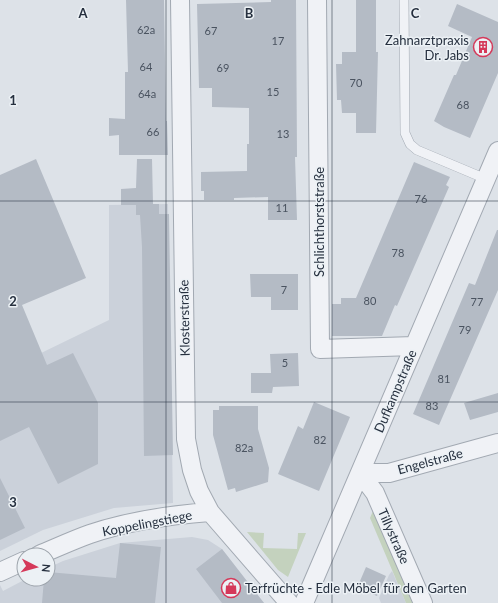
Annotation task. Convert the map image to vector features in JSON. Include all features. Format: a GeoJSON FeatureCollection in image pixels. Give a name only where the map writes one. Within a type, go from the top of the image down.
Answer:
{"type":"FeatureCollection","features":[{"type":"Feature","properties":{"kind":"street","name":"Klosterstraße"},"geometry":{"type":"LineString","coordinates":[[180,0],[186,439],[192,470],[199,491],[210,512],[289,603]]}},
{"type":"Feature","properties":{"kind":"street","name":"Schlichthorststraße"},"geometry":{"type":"LineString","coordinates":[[317,0],[320,348],[414,346]]}},
{"type":"Feature","properties":{"kind":"street","name":"Dufkampstraße"},"geometry":{"type":"LineString","coordinates":[[304,603],[498,151]]}},
{"type":"Feature","properties":{"kind":"street","name":"Engelstraße"},"geometry":{"type":"LineString","coordinates":[[360,473],[389,472],[498,442]]}},
{"type":"Feature","properties":{"kind":"street","name":"Tillystraße"},"geometry":{"type":"LineString","coordinates":[[360,473],[375,493],[423,603]]}},
{"type":"Feature","properties":{"kind":"street","name":"Koppelingstiege"},"geometry":{"type":"LineString","coordinates":[[56,548],[91,534],[134,522],[210,512]]}},
{"type":"Feature","properties":{"kind":"street"},"geometry":{"type":"LineString","coordinates":[[0,572],[16,565]]}},
{"type":"Feature","properties":{"kind":"lane"},"geometry":{"type":"LineString","coordinates":[[404,0],[405,133],[410,144],[417,150],[486,179]]}},
{"type":"Feature","properties":{"kind":"shaded area"},"geometry":{"type":"Polygon","coordinates":[[[168,204],[173,503],[114,508],[43,530],[0,551],[0,373],[109,320],[109,205],[168,204]]]}},
{"type":"Feature","properties":{"kind":"shaded area"},"geometry":{"type":"Polygon","coordinates":[[[192,537],[208,540],[222,549],[264,603],[0,603],[0,585],[3,591],[16,584],[16,587],[56,587],[56,564],[120,543],[192,537]]]}},
{"type":"Feature","properties":{"kind":"shaded area"},"geometry":{"type":"Polygon","coordinates":[[[392,571],[406,603],[381,603],[379,598],[392,571]]]}},
{"type":"Feature","properties":{"kind":"green space"},"geometry":{"type":"Polygon","coordinates":[[[375,506],[418,603],[406,603],[370,518],[375,506]]]}},
{"type":"Feature","properties":{"kind":"green space"},"geometry":{"type":"Polygon","coordinates":[[[247,532],[264,533],[263,548],[297,549],[298,533],[306,533],[288,577],[278,570],[247,532]]]}},
{"type":"Feature","properties":{"kind":"building"},"geometry":{"type":"Polygon","coordinates":[[[126,0],[164,0],[168,155],[119,155],[119,135],[109,136],[109,118],[125,119],[125,72],[128,72],[126,0]]]}},
{"type":"Feature","properties":{"kind":"building"},"geometry":{"type":"Polygon","coordinates":[[[271,0],[296,0],[297,157],[295,157],[297,220],[268,220],[268,197],[234,198],[234,200],[204,200],[204,191],[201,191],[201,172],[247,171],[249,108],[212,107],[212,88],[199,88],[197,4],[271,2],[271,0]]]}},
{"type":"Feature","properties":{"kind":"building"},"geometry":{"type":"Polygon","coordinates":[[[356,0],[376,0],[376,52],[378,52],[376,133],[356,133],[356,113],[342,113],[341,100],[337,100],[336,64],[342,64],[342,52],[356,52],[356,0]]]}},
{"type":"Feature","properties":{"kind":"building"},"geometry":{"type":"Polygon","coordinates":[[[457,4],[498,22],[498,73],[470,138],[434,121],[472,37],[448,26],[457,4]]]}},
{"type":"Feature","properties":{"kind":"building"},"geometry":{"type":"Polygon","coordinates":[[[36,159],[86,278],[22,305],[47,365],[73,353],[98,403],[98,464],[58,484],[29,427],[0,441],[0,175],[36,159]]]}},
{"type":"Feature","properties":{"kind":"building"},"geometry":{"type":"Polygon","coordinates":[[[137,159],[152,159],[153,204],[159,204],[159,214],[169,214],[173,455],[144,456],[142,247],[140,215],[136,215],[136,205],[121,205],[121,189],[136,188],[137,159]]]}},
{"type":"Feature","properties":{"kind":"building"},"geometry":{"type":"Polygon","coordinates":[[[414,162],[450,177],[446,185],[449,187],[397,306],[395,305],[382,336],[332,336],[332,304],[341,304],[341,298],[356,298],[414,162]]]}},
{"type":"Feature","properties":{"kind":"building"},"geometry":{"type":"Polygon","coordinates":[[[497,230],[498,290],[439,425],[413,414],[469,283],[475,285],[497,230]]]}},
{"type":"Feature","properties":{"kind":"building"},"geometry":{"type":"Polygon","coordinates":[[[250,274],[298,274],[298,310],[271,310],[271,297],[251,297],[250,274]]]}},
{"type":"Feature","properties":{"kind":"building"},"geometry":{"type":"Polygon","coordinates":[[[298,353],[299,386],[273,387],[272,393],[251,393],[251,373],[271,373],[270,354],[298,353]]]}},
{"type":"Feature","properties":{"kind":"building"},"geometry":{"type":"Polygon","coordinates":[[[498,393],[498,412],[470,420],[464,403],[498,393]]]}},
{"type":"Feature","properties":{"kind":"building"},"geometry":{"type":"Polygon","coordinates":[[[314,402],[350,417],[319,491],[278,474],[298,426],[303,429],[314,402]]]}},
{"type":"Feature","properties":{"kind":"building"},"geometry":{"type":"Polygon","coordinates":[[[219,406],[258,406],[258,429],[269,468],[268,482],[236,492],[235,488],[228,490],[213,435],[213,410],[219,410],[219,406]]]}},
{"type":"Feature","properties":{"kind":"building"},"geometry":{"type":"Polygon","coordinates":[[[0,478],[25,528],[0,540],[0,478]]]}},
{"type":"Feature","properties":{"kind":"building"},"geometry":{"type":"Polygon","coordinates":[[[120,543],[161,547],[155,603],[42,603],[43,587],[56,587],[56,573],[116,578],[120,543]]]}},
{"type":"Feature","properties":{"kind":"building","name":"Terfrüchte - Edle Möbel für den Garten"},"geometry":{"type":"Polygon","coordinates":[[[222,549],[264,603],[222,603],[196,569],[222,549]]]}},
{"type":"Feature","properties":{"kind":"building"},"geometry":{"type":"Polygon","coordinates":[[[366,567],[386,576],[377,596],[357,588],[366,567]]]}},
{"type":"Feature","properties":{"kind":"place","name":"Zahnarztpraxis Dr. Jabs"},"geometry":{"type":"Point","coordinates":[483,47]}},
{"type":"Feature","properties":{"kind":"place","name":"Terfrüchte - Edle Möbel für den Garten"},"geometry":{"type":"Point","coordinates":[231,588]}}]}
